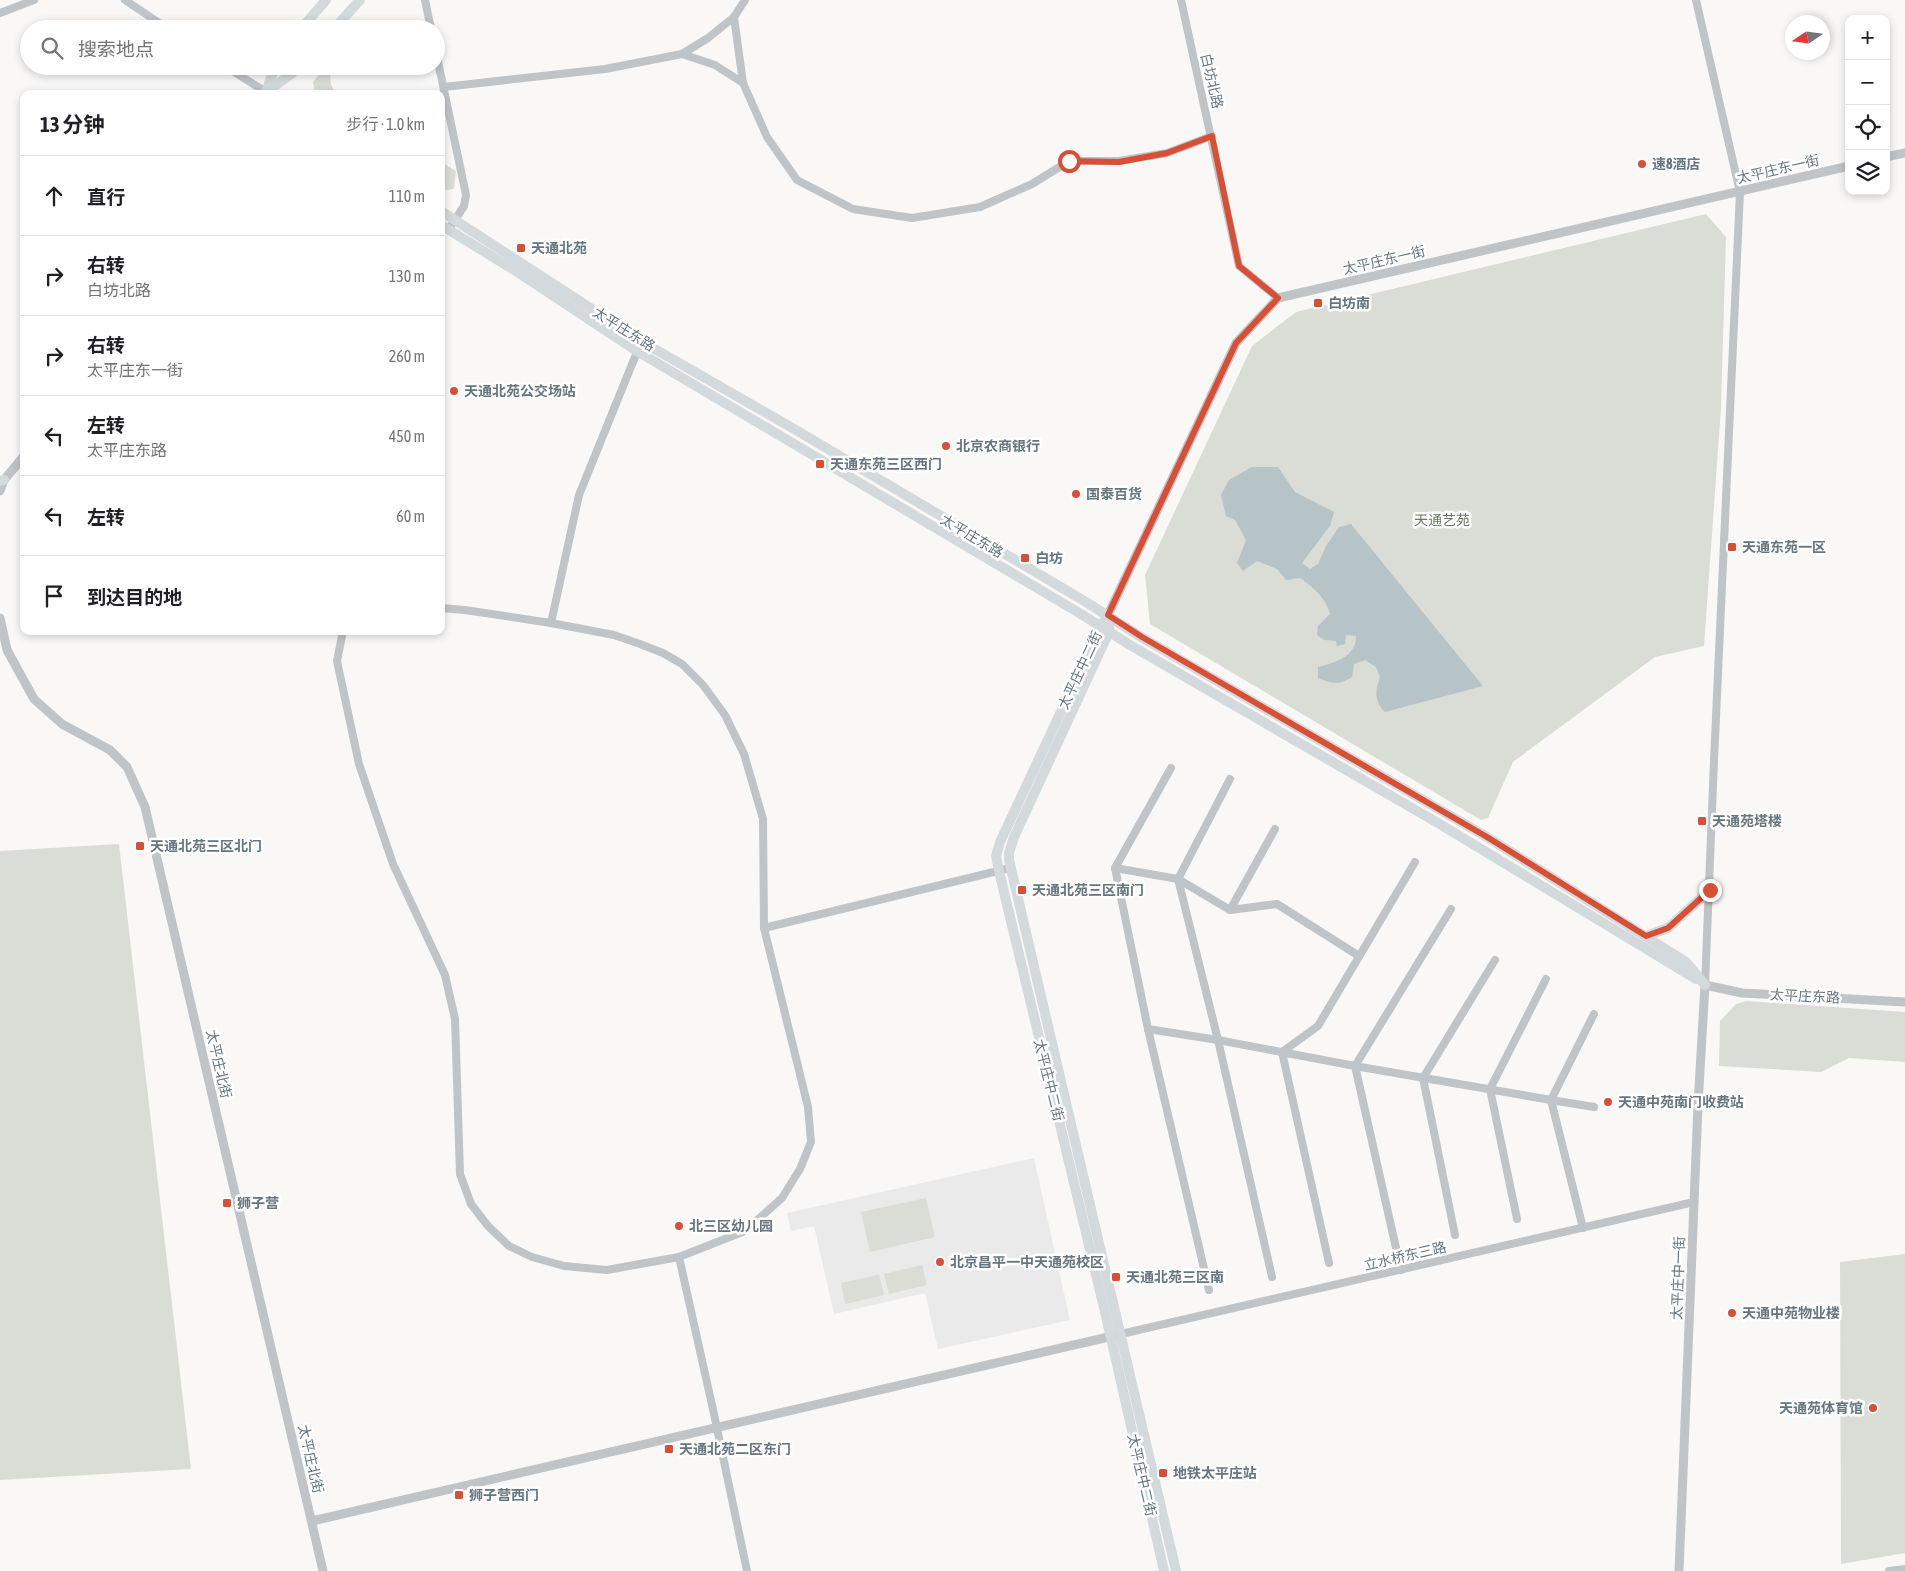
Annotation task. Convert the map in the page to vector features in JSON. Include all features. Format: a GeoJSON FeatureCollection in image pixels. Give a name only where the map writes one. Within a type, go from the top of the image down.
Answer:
{"type":"FeatureCollection","features":[{"type":"Feature","properties":{"kind":"main road"},"geometry":{"type":"LineString","coordinates":[[309,20],[326,0]]}},
{"type":"Feature","properties":{"kind":"main road"},"geometry":{"type":"LineString","coordinates":[[342,20],[360,0]]}},
{"type":"Feature","properties":{"kind":"main road"},"geometry":{"type":"LineString","coordinates":[[268,90],[272,75]]}},
{"type":"Feature","properties":{"kind":"main road"},"geometry":{"type":"LineString","coordinates":[[271,90],[291,75]]}},
{"type":"Feature","properties":{"kind":"main road","name":"太平庄东路"},"geometry":{"type":"LineString","coordinates":[[445,214],[641,341],[801,433],[1108,615],[1150,642],[1487,837],[1686,962],[1706,985]]}},
{"type":"Feature","properties":{"kind":"main road","name":"太平庄东路"},"geometry":{"type":"LineString","coordinates":[[445,227],[519,273],[637,351],[1109,632],[1447,828],[1706,985]]}},
{"type":"Feature","properties":{"kind":"main road","name":"太平庄中二街"},"geometry":{"type":"LineString","coordinates":[[1108,615],[1100,626],[1000,842],[996,856],[1164,1571]]}},
{"type":"Feature","properties":{"kind":"main road","name":"太平庄中二街"},"geometry":{"type":"LineString","coordinates":[[1108,615],[1109,632],[1014,837],[1009,853],[1010,868],[1176,1571]]}},
{"type":"Feature","properties":{"kind":"main road"},"geometry":{"type":"LineString","coordinates":[[1646,936],[1668,928],[1710,890]]}},
{"type":"Feature","properties":{"kind":"street"},"geometry":{"type":"LineString","coordinates":[[0,13],[34,0]]}},
{"type":"Feature","properties":{"kind":"street"},"geometry":{"type":"LineString","coordinates":[[125,0],[155,20]]}},
{"type":"Feature","properties":{"kind":"street"},"geometry":{"type":"LineString","coordinates":[[425,0],[429,20]]}},
{"type":"Feature","properties":{"kind":"street"},"geometry":{"type":"LineString","coordinates":[[444,87],[605,69],[682,54],[708,38],[734,17],[745,0]]}},
{"type":"Feature","properties":{"kind":"street","name":"白坊北路"},"geometry":{"type":"LineString","coordinates":[[1181,0],[1239,266],[1278,298]]}},
{"type":"Feature","properties":{"kind":"street"},"geometry":{"type":"LineString","coordinates":[[1696,0],[1740,192],[1714,761],[1706,985]]}},
{"type":"Feature","properties":{"kind":"street"},"geometry":{"type":"LineString","coordinates":[[734,17],[743,83],[767,137],[798,180],[853,209],[912,218],[980,207],[1032,184],[1069,161],[1119,162],[1167,153],[1212,136]]}},
{"type":"Feature","properties":{"kind":"street"},"geometry":{"type":"LineString","coordinates":[[682,54],[715,65],[743,83]]}},
{"type":"Feature","properties":{"kind":"street"},"geometry":{"type":"LineString","coordinates":[[239,75],[262,90]]}},
{"type":"Feature","properties":{"kind":"street"},"geometry":{"type":"LineString","coordinates":[[441,75],[445,90]]}},
{"type":"Feature","properties":{"kind":"street"},"geometry":{"type":"LineString","coordinates":[[445,92],[466,195],[464,206],[455,220],[445,227]]}},
{"type":"Feature","properties":{"kind":"street"},"geometry":{"type":"LineString","coordinates":[[1890,157],[1905,153]]}},
{"type":"Feature","properties":{"kind":"street","name":"太平庄东一街"},"geometry":{"type":"LineString","coordinates":[[1278,298],[1845,167]]}},
{"type":"Feature","properties":{"kind":"street"},"geometry":{"type":"LineString","coordinates":[[1108,615],[1236,343],[1278,298]]}},
{"type":"Feature","properties":{"kind":"street"},"geometry":{"type":"LineString","coordinates":[[551,623],[579,496],[641,341]]}},
{"type":"Feature","properties":{"kind":"street"},"geometry":{"type":"LineString","coordinates":[[0,491],[2,480],[20,460]]}},
{"type":"Feature","properties":{"kind":"street"},"geometry":{"type":"LineString","coordinates":[[342,635],[337,661],[359,764],[393,864],[445,976],[455,1018],[460,1174],[471,1204],[488,1226],[509,1246],[532,1257],[564,1266],[607,1270],[679,1257],[745,1231],[782,1198],[800,1169],[810,1142],[808,1108],[764,928],[763,819],[744,754],[725,715],[703,685],[682,664],[663,652],[614,635],[551,623],[445,608]]}},
{"type":"Feature","properties":{"kind":"street","name":"太平庄北街"},"geometry":{"type":"LineString","coordinates":[[0,618],[7,650],[34,699],[62,724],[110,750],[127,767],[145,807],[323,1571]]}},
{"type":"Feature","properties":{"kind":"street"},"geometry":{"type":"LineString","coordinates":[[1171,768],[1116,868],[1148,1029],[1209,1290]]}},
{"type":"Feature","properties":{"kind":"street"},"geometry":{"type":"LineString","coordinates":[[1230,779],[1178,879],[1218,1040],[1272,1277]]}},
{"type":"Feature","properties":{"kind":"street"},"geometry":{"type":"LineString","coordinates":[[1230,910],[1275,829]]}},
{"type":"Feature","properties":{"kind":"street"},"geometry":{"type":"LineString","coordinates":[[1282,1052],[1318,1026],[1415,862]]}},
{"type":"Feature","properties":{"kind":"street"},"geometry":{"type":"LineString","coordinates":[[764,928],[1010,868]]}},
{"type":"Feature","properties":{"kind":"street"},"geometry":{"type":"LineString","coordinates":[[1116,868],[1178,879],[1230,910],[1277,904],[1359,956]]}},
{"type":"Feature","properties":{"kind":"street"},"geometry":{"type":"LineString","coordinates":[[1401,1270],[1355,1066],[1451,909]]}},
{"type":"Feature","properties":{"kind":"street"},"geometry":{"type":"LineString","coordinates":[[1455,1235],[1423,1078],[1495,960]]}},
{"type":"Feature","properties":{"kind":"street"},"geometry":{"type":"LineString","coordinates":[[1517,1219],[1490,1090],[1546,979]]}},
{"type":"Feature","properties":{"kind":"street","name":"太平庄东路"},"geometry":{"type":"LineString","coordinates":[[1706,985],[1742,993],[1905,1002]]}},
{"type":"Feature","properties":{"kind":"street","name":"太平庄中一街"},"geometry":{"type":"LineString","coordinates":[[1680,1571],[1694,1202],[1706,985]]}},
{"type":"Feature","properties":{"kind":"street"},"geometry":{"type":"LineString","coordinates":[[1583,1228],[1551,1100],[1594,1014]]}},
{"type":"Feature","properties":{"kind":"street"},"geometry":{"type":"LineString","coordinates":[[1148,1029],[1594,1107]]}},
{"type":"Feature","properties":{"kind":"street"},"geometry":{"type":"LineString","coordinates":[[1282,1052],[1329,1263]]}},
{"type":"Feature","properties":{"kind":"street","name":"立水桥东三路"},"geometry":{"type":"LineString","coordinates":[[1121,1334],[1694,1202]]}},
{"type":"Feature","properties":{"kind":"street"},"geometry":{"type":"LineString","coordinates":[[679,1257],[747,1571]]}},
{"type":"Feature","properties":{"kind":"street"},"geometry":{"type":"LineString","coordinates":[[312,1521],[1121,1334]]}},
{"type":"Feature","properties":{"kind":"street"},"geometry":{"type":"LineString","coordinates":[[1889,1571],[1905,1568]]}},
{"type":"Feature","properties":{"kind":"shaded area"},"geometry":{"type":"Polygon","coordinates":[[[1252,467],[1278,467],[1295,492],[1334,512],[1330,526],[1302,563],[1310,569],[1318,564],[1326,546],[1339,527],[1351,524],[1483,686],[1385,712],[1381,708],[1376,696],[1380,677],[1376,667],[1365,660],[1354,664],[1352,677],[1343,681],[1327,682],[1318,678],[1318,667],[1338,661],[1349,654],[1353,649],[1356,636],[1346,635],[1345,644],[1337,646],[1336,641],[1324,640],[1317,635],[1318,626],[1330,614],[1318,593],[1300,578],[1286,580],[1277,569],[1257,561],[1243,571],[1237,563],[1246,540],[1235,520],[1226,516],[1221,495],[1229,480],[1252,467]]]}},
{"type":"Feature","properties":{"kind":"shaded area","name":"北京昌平一中天通苑校区"},"geometry":{"type":"Polygon","coordinates":[[[1034,1158],[1070,1320],[938,1349],[925,1293],[834,1314],[814,1226],[791,1231],[787,1213],[1034,1158]]]}},
{"type":"Feature","properties":{"kind":"green space"},"geometry":{"type":"Polygon","coordinates":[[[319,75],[330,75],[334,90],[314,90],[313,82],[319,75]]]}},
{"type":"Feature","properties":{"kind":"green space"},"geometry":{"type":"Polygon","coordinates":[[[445,164],[456,171],[454,189],[446,190],[445,164]]]}},
{"type":"Feature","properties":{"kind":"green space","name":"天通艺苑"},"geometry":{"type":"Polygon","coordinates":[[[1706,214],[1726,237],[1721,407],[1704,646],[1655,657],[1513,762],[1488,818],[1481,820],[1150,624],[1145,575],[1252,346],[1296,312],[1706,214]]]}},
{"type":"Feature","properties":{"kind":"green space"},"geometry":{"type":"Polygon","coordinates":[[[119,844],[191,1469],[0,1480],[0,851],[119,844]]]}},
{"type":"Feature","properties":{"kind":"green space"},"geometry":{"type":"Polygon","coordinates":[[[1746,1001],[1905,1012],[1905,1062],[1849,1058],[1821,1072],[1719,1066],[1720,1021],[1736,1004],[1746,1001]]]}},
{"type":"Feature","properties":{"kind":"green space"},"geometry":{"type":"Polygon","coordinates":[[[926,1198],[935,1237],[870,1252],[861,1212],[926,1198]]]}},
{"type":"Feature","properties":{"kind":"green space","name":"天通苑体育馆"},"geometry":{"type":"Polygon","coordinates":[[[1905,1254],[1905,1553],[1841,1564],[1840,1262],[1905,1254]]]}},
{"type":"Feature","properties":{"kind":"green space"},"geometry":{"type":"Polygon","coordinates":[[[922,1265],[927,1285],[889,1294],[884,1274],[922,1265]]]}},
{"type":"Feature","properties":{"kind":"green space"},"geometry":{"type":"Polygon","coordinates":[[[879,1275],[884,1295],[845,1304],[841,1283],[879,1275]]]}},
{"type":"Feature","properties":{"kind":"place","name":"速8酒店"},"geometry":{"type":"Point","coordinates":[1642,164]}},
{"type":"Feature","properties":{"kind":"place","name":"天通北苑"},"geometry":{"type":"Point","coordinates":[521,248]}},
{"type":"Feature","properties":{"kind":"place","name":"白坊南"},"geometry":{"type":"Point","coordinates":[1318,303]}},
{"type":"Feature","properties":{"kind":"place","name":"天通北苑公交场站"},"geometry":{"type":"Point","coordinates":[454,391]}},
{"type":"Feature","properties":{"kind":"place","name":"北京农商银行"},"geometry":{"type":"Point","coordinates":[946,446]}},
{"type":"Feature","properties":{"kind":"place","name":"天通东苑三区西门"},"geometry":{"type":"Point","coordinates":[820,464]}},
{"type":"Feature","properties":{"kind":"place","name":"国泰百货"},"geometry":{"type":"Point","coordinates":[1076,494]}},
{"type":"Feature","properties":{"kind":"place","name":"天通东苑一区"},"geometry":{"type":"Point","coordinates":[1732,547]}},
{"type":"Feature","properties":{"kind":"place","name":"白坊"},"geometry":{"type":"Point","coordinates":[1025,558]}},
{"type":"Feature","properties":{"kind":"place","name":"天通苑塔楼"},"geometry":{"type":"Point","coordinates":[1702,821]}},
{"type":"Feature","properties":{"kind":"place","name":"天通北苑三区北门"},"geometry":{"type":"Point","coordinates":[140,846]}},
{"type":"Feature","properties":{"kind":"place","name":"天通北苑三区南门"},"geometry":{"type":"Point","coordinates":[1022,890]}},
{"type":"Feature","properties":{"kind":"place","name":"天通中苑南门收费站"},"geometry":{"type":"Point","coordinates":[1608,1102]}},
{"type":"Feature","properties":{"kind":"place","name":"狮子营"},"geometry":{"type":"Point","coordinates":[227,1203]}},
{"type":"Feature","properties":{"kind":"place","name":"北三区幼儿园"},"geometry":{"type":"Point","coordinates":[679,1226]}},
{"type":"Feature","properties":{"kind":"place","name":"北京昌平一中天通苑校区"},"geometry":{"type":"Point","coordinates":[940,1262]}},
{"type":"Feature","properties":{"kind":"place","name":"天通北苑三区南"},"geometry":{"type":"Point","coordinates":[1116,1277]}},
{"type":"Feature","properties":{"kind":"place","name":"天通中苑物业楼"},"geometry":{"type":"Point","coordinates":[1732,1313]}},
{"type":"Feature","properties":{"kind":"place","name":"天通苑体育馆"},"geometry":{"type":"Point","coordinates":[1873,1408]}},
{"type":"Feature","properties":{"kind":"place","name":"天通北苑二区东门"},"geometry":{"type":"Point","coordinates":[669,1449]}},
{"type":"Feature","properties":{"kind":"place","name":"地铁太平庄站"},"geometry":{"type":"Point","coordinates":[1163,1473]}},
{"type":"Feature","properties":{"kind":"place","name":"狮子营西门"},"geometry":{"type":"Point","coordinates":[459,1495]}},
{"type":"Feature","properties":{"kind":"route"},"geometry":{"type":"LineString","coordinates":[[1069,161],[1119,162],[1167,153],[1212,136],[1239,266],[1278,298],[1236,343],[1108,615],[1142,637],[1487,837],[1646,936],[1668,928],[1710,890]]}}]}
